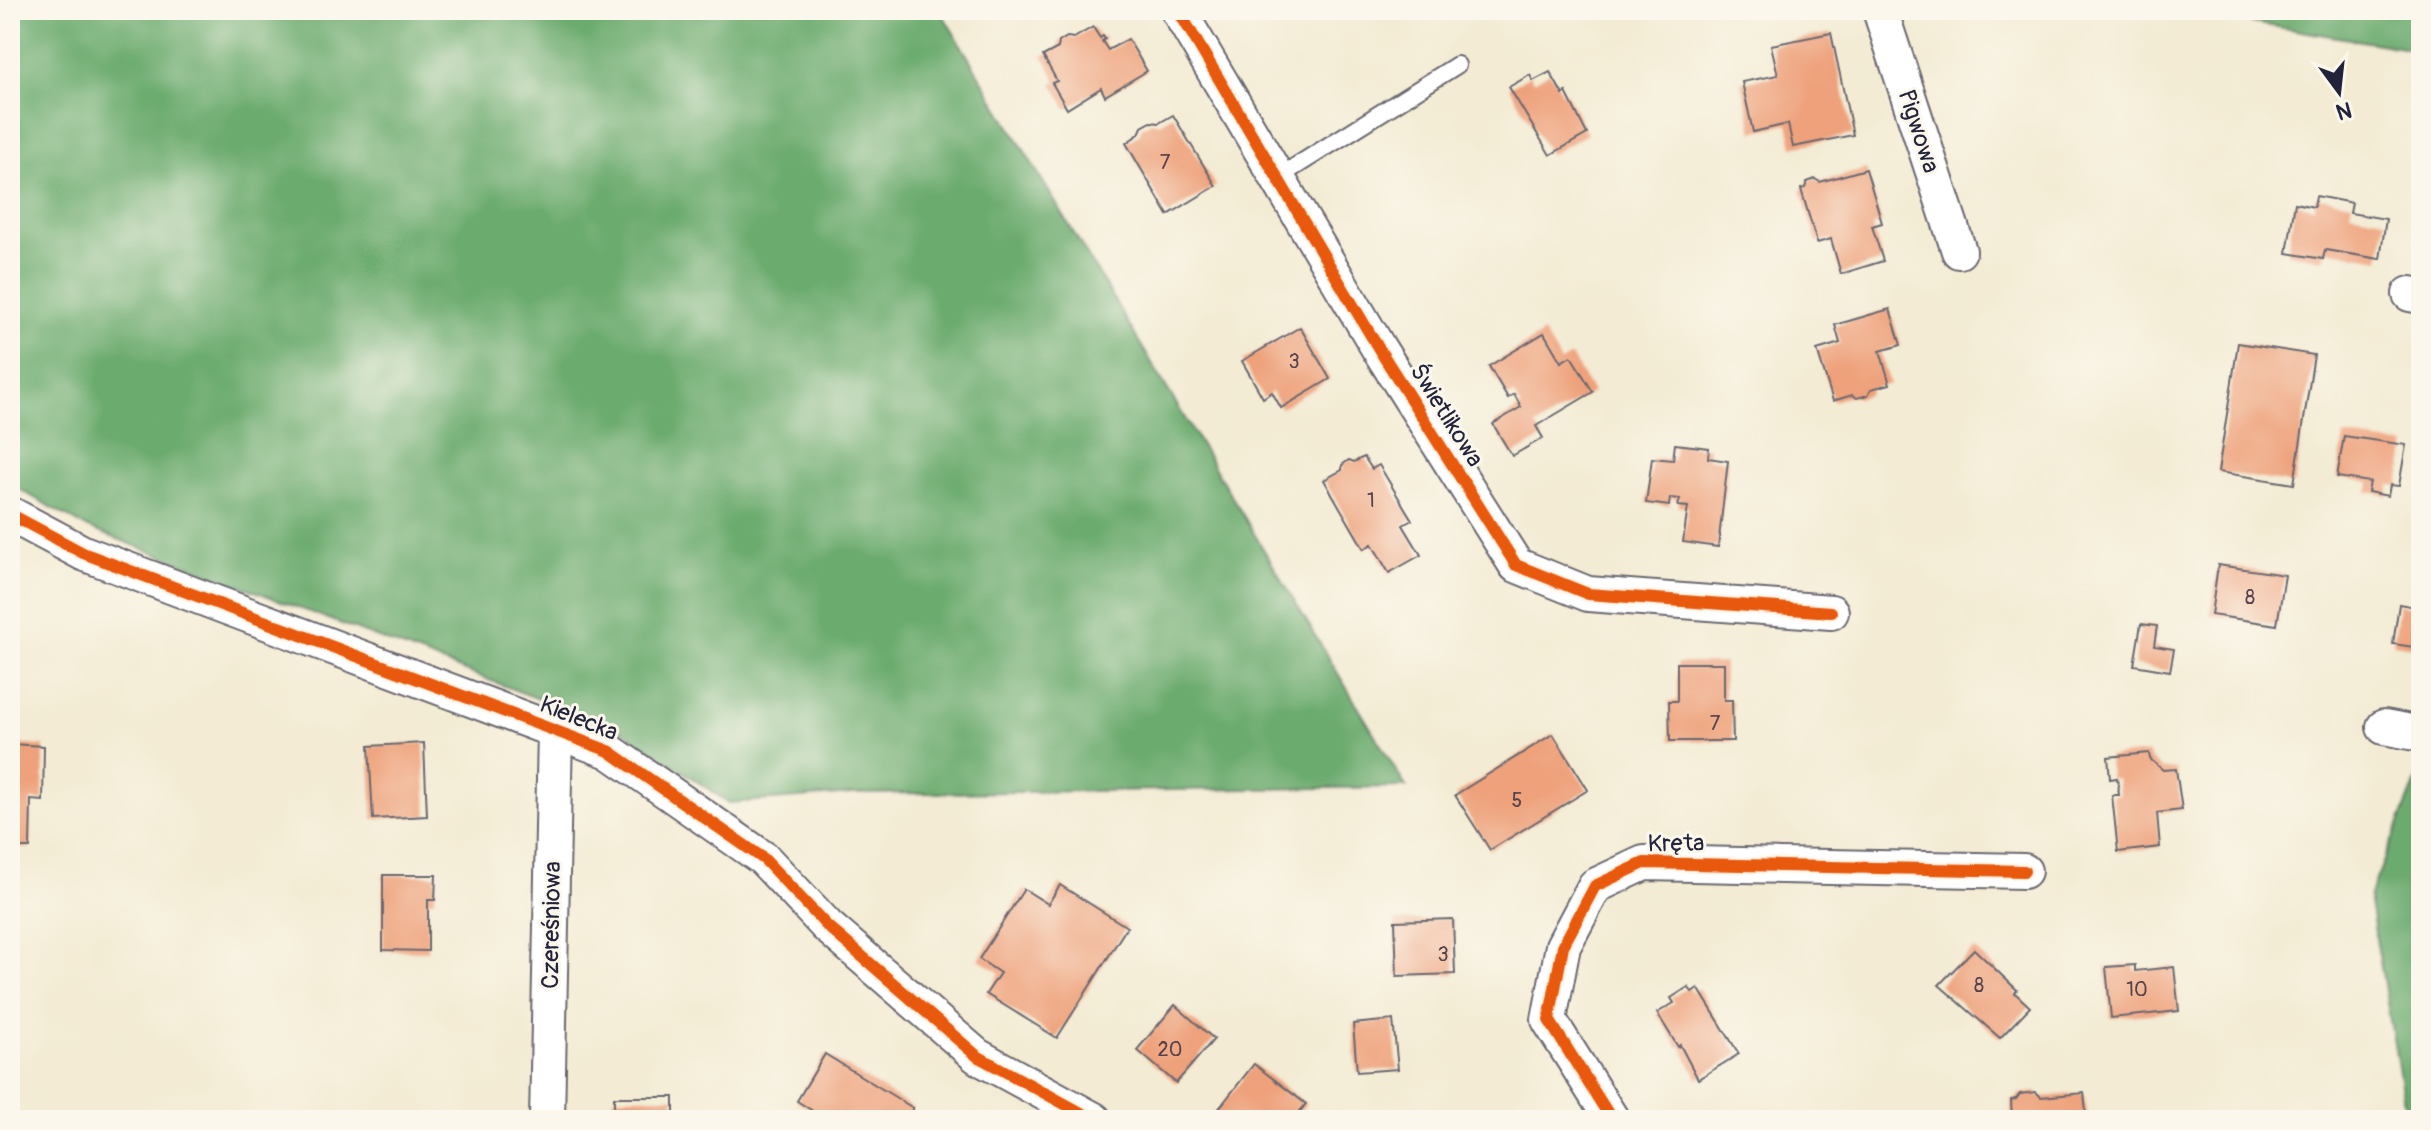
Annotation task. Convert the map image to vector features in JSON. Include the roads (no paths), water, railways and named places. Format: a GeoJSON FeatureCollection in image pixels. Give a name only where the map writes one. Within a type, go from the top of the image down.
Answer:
{"type":"FeatureCollection","features":[{"type":"Feature","properties":{"kind":"street","name":"Świetlikowa"},"geometry":{"type":"LineString","coordinates":[[1178,10],[1379,349],[1516,565],[1588,594],[1831,612]]}},
{"type":"Feature","properties":{"kind":"street","name":"Pigwowa"},"geometry":{"type":"LineString","coordinates":[[1880,10],[1959,251]]}},
{"type":"Feature","properties":{"kind":"street","name":"Kielecka"},"geometry":{"type":"LineString","coordinates":[[10,514],[83,553],[609,751],[764,859],[827,926],[977,1056],[1094,1120]]}},
{"type":"Feature","properties":{"kind":"street"},"geometry":{"type":"LineString","coordinates":[[2384,727],[2421,734]]}},
{"type":"Feature","properties":{"kind":"street","name":"Czereśniowa"},"geometry":{"type":"LineString","coordinates":[[547,1120],[555,731]]}},
{"type":"Feature","properties":{"kind":"street","name":"Kręta"},"geometry":{"type":"LineString","coordinates":[[1612,1120],[1549,1020],[1563,946],[1595,886],[1644,863],[2024,871]]}},
{"type":"Feature","properties":{"kind":"lane"},"geometry":{"type":"LineString","coordinates":[[1277,178],[1457,65]]}}]}
